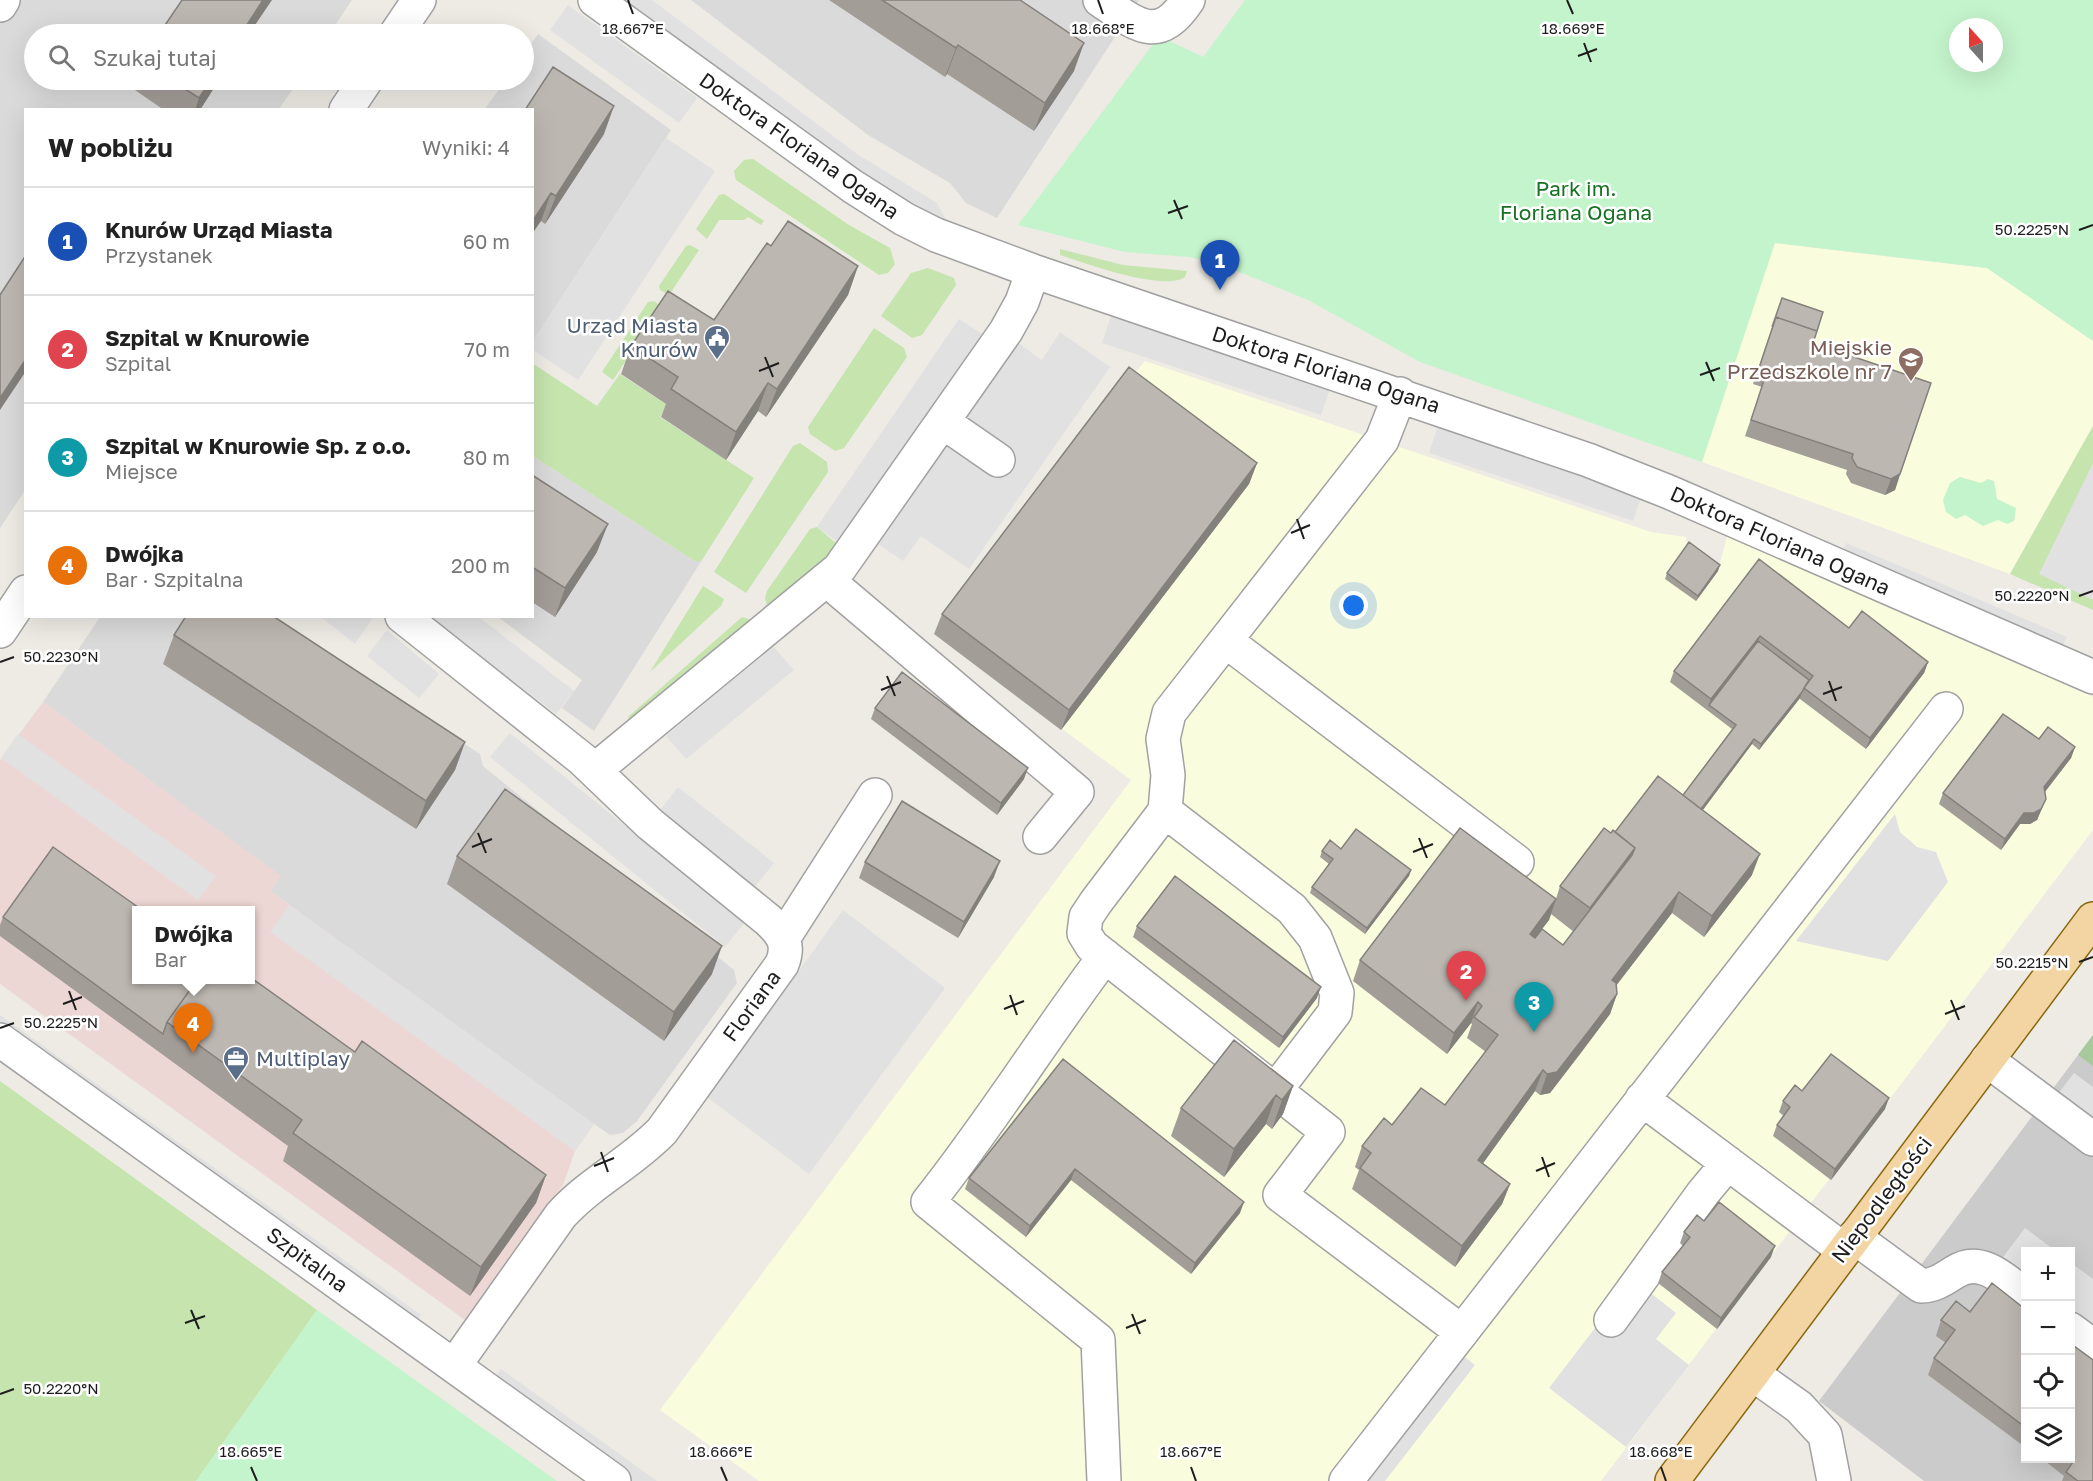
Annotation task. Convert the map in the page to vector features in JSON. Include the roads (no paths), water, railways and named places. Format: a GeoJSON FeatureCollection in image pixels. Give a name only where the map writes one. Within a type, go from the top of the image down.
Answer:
{"type":"FeatureCollection","features":[{"type":"Feature","properties":{"kind":"main road","name":"Niepodległości"},"geometry":{"type":"LineString","coordinates":[[1672,1481],[2093,919]]}},
{"type":"Feature","properties":{"kind":"street"},"geometry":{"type":"LineString","coordinates":[[0,5],[3,0]]}},
{"type":"Feature","properties":{"kind":"street"},"geometry":{"type":"LineString","coordinates":[[403,24],[419,0]]}},
{"type":"Feature","properties":{"kind":"street","name":"Doktora Floriana Ogana"},"geometry":{"type":"LineString","coordinates":[[595,0],[822,166],[889,210],[936,235],[1033,271],[1400,394],[1634,478],[2090,668]]}},
{"type":"Feature","properties":{"kind":"street"},"geometry":{"type":"LineString","coordinates":[[1100,0],[1142,27],[1154,28],[1172,20],[1188,0]]}},
{"type":"Feature","properties":{"kind":"street"},"geometry":{"type":"LineString","coordinates":[[347,108],[359,90]]}},
{"type":"Feature","properties":{"kind":"street"},"geometry":{"type":"LineString","coordinates":[[595,770],[827,580],[863,538],[1017,313],[1033,271]]}},
{"type":"Feature","properties":{"kind":"street"},"geometry":{"type":"LineString","coordinates":[[1400,394],[1383,440],[1169,713],[1163,739],[1168,775],[1165,811],[1086,917],[1084,933],[1105,956],[1328,1132],[1280,1195],[1462,1332]]}},
{"type":"Feature","properties":{"kind":"street"},"geometry":{"type":"LineString","coordinates":[[943,422],[998,460]]}},
{"type":"Feature","properties":{"kind":"street"},"geometry":{"type":"LineString","coordinates":[[827,580],[1077,792],[1040,837]]}},
{"type":"Feature","properties":{"kind":"street"},"geometry":{"type":"LineString","coordinates":[[405,618],[595,770],[650,824],[768,920],[784,937],[875,795]]}},
{"type":"Feature","properties":{"kind":"street"},"geometry":{"type":"LineString","coordinates":[[1226,641],[1518,862]]}},
{"type":"Feature","properties":{"kind":"street"},"geometry":{"type":"LineString","coordinates":[[1346,1481],[1946,709]]}},
{"type":"Feature","properties":{"kind":"street"},"geometry":{"type":"LineString","coordinates":[[1165,811],[1292,909],[1315,938],[1337,993],[1335,1012],[1275,1091]]}},
{"type":"Feature","properties":{"kind":"street","name":"Floriana"},"geometry":{"type":"LineString","coordinates":[[454,1366],[561,1215],[577,1197],[639,1153],[662,1131],[782,964],[787,944],[784,937]]}},
{"type":"Feature","properties":{"kind":"street"},"geometry":{"type":"LineString","coordinates":[[1104,1481],[1098,1340],[928,1202],[977,1141],[1052,1026],[1105,956]]}},
{"type":"Feature","properties":{"kind":"street","name":"Szpitalna"},"geometry":{"type":"LineString","coordinates":[[0,1040],[614,1481]]}},
{"type":"Feature","properties":{"kind":"street"},"geometry":{"type":"LineString","coordinates":[[1987,1060],[2093,1139]]}},
{"type":"Feature","properties":{"kind":"street"},"geometry":{"type":"LineString","coordinates":[[1642,1099],[1728,1163],[1849,1243],[1921,1286],[1930,1286],[1958,1269],[1977,1265],[1988,1269],[2021,1293]]}},
{"type":"Feature","properties":{"kind":"street"},"geometry":{"type":"LineString","coordinates":[[1611,1320],[1703,1193],[1728,1163]]}},
{"type":"Feature","properties":{"kind":"street"},"geometry":{"type":"LineString","coordinates":[[2075,1333],[2093,1346]]}},
{"type":"Feature","properties":{"kind":"street"},"geometry":{"type":"LineString","coordinates":[[1753,1374],[1799,1407],[1825,1435],[1834,1481]]}},
{"type":"Feature","properties":{"kind":"place","name":"Knurów Urząd Miasta"},"geometry":{"type":"Point","coordinates":[1220,290]}},
{"type":"Feature","properties":{"kind":"place","name":"Urząd Miasta Knurów"},"geometry":{"type":"Point","coordinates":[717,361]}},
{"type":"Feature","properties":{"kind":"place","name":"Miejskie Przedszkole nr 7"},"geometry":{"type":"Point","coordinates":[1911,383]}},
{"type":"Feature","properties":{"kind":"place","name":"Szpital w Knurowie"},"geometry":{"type":"Point","coordinates":[1466,1001]}},
{"type":"Feature","properties":{"kind":"place","name":"Szpital w Knurowie Sp. z o.o."},"geometry":{"type":"Point","coordinates":[1534,1032]}},
{"type":"Feature","properties":{"kind":"place","name":"Dwójka"},"geometry":{"type":"Point","coordinates":[193,1053]}},
{"type":"Feature","properties":{"kind":"place","name":"Multiplay"},"geometry":{"type":"Point","coordinates":[236,1082]}},
{"type":"Feature","properties":{"kind":"park label","name":"Park im. Floriana Ogana"},"geometry":{"type":"Point","coordinates":[1576,201]}}]}
